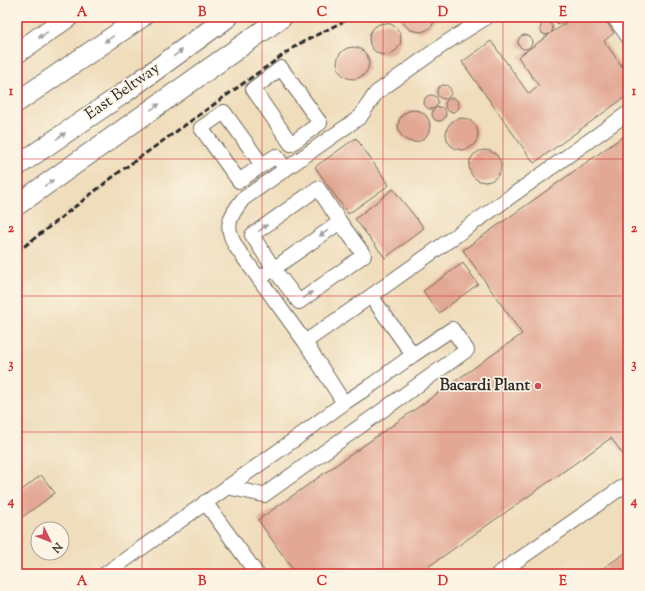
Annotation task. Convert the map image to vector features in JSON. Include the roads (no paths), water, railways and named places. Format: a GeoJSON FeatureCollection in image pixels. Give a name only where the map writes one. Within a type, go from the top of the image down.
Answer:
{"type":"FeatureCollection","features":[{"type":"Feature","properties":{"kind":"highway"},"geometry":{"type":"LineString","coordinates":[[17,53],[68,17]]}},
{"type":"Feature","properties":{"kind":"highway"},"geometry":{"type":"LineString","coordinates":[[17,102],[142,17]]}},
{"type":"Feature","properties":{"kind":"highway","name":"East Beltway"},"geometry":{"type":"LineString","coordinates":[[17,166],[120,95],[228,17]]}},
{"type":"Feature","properties":{"kind":"highway"},"geometry":{"type":"LineString","coordinates":[[17,205],[282,17]]}},
{"type":"Feature","properties":{"kind":"lane"},"geometry":{"type":"LineString","coordinates":[[344,403],[305,342],[236,247],[231,238],[229,225],[232,213],[243,199],[360,117],[376,93],[447,42],[487,17]]}},
{"type":"Feature","properties":{"kind":"lane"},"geometry":{"type":"LineString","coordinates":[[614,17],[628,37]]}},
{"type":"Feature","properties":{"kind":"lane"},"geometry":{"type":"LineString","coordinates":[[262,166],[224,112],[201,128],[239,182],[262,166],[276,156],[320,123],[281,68],[253,89],[291,144]]}},
{"type":"Feature","properties":{"kind":"lane"},"geometry":{"type":"LineString","coordinates":[[305,342],[628,113]]}},
{"type":"Feature","properties":{"kind":"lane"},"geometry":{"type":"LineString","coordinates":[[276,156],[286,169]]}},
{"type":"Feature","properties":{"kind":"lane"},"geometry":{"type":"LineString","coordinates":[[318,188],[364,255],[299,302],[274,269],[252,235],[318,188]]}},
{"type":"Feature","properties":{"kind":"lane"},"geometry":{"type":"LineString","coordinates":[[259,279],[340,222]]}},
{"type":"Feature","properties":{"kind":"lane"},"geometry":{"type":"LineString","coordinates":[[371,296],[413,355]]}},
{"type":"Feature","properties":{"kind":"lane"},"geometry":{"type":"LineString","coordinates":[[105,574],[344,403],[452,330],[467,350],[264,495],[227,488]]}},
{"type":"Feature","properties":{"kind":"lane"},"geometry":{"type":"LineString","coordinates":[[498,574],[628,483]]}},
{"type":"Feature","properties":{"kind":"lane"},"geometry":{"type":"LineString","coordinates":[[205,502],[257,574]]}},
{"type":"Feature","properties":{"kind":"railway"},"geometry":{"type":"LineString","coordinates":[[17,252],[118,173],[297,45],[352,17]]}},
{"type":"Feature","properties":{"kind":"place","name":"Bacardi Plant"},"geometry":{"type":"Point","coordinates":[538,386]}}]}
